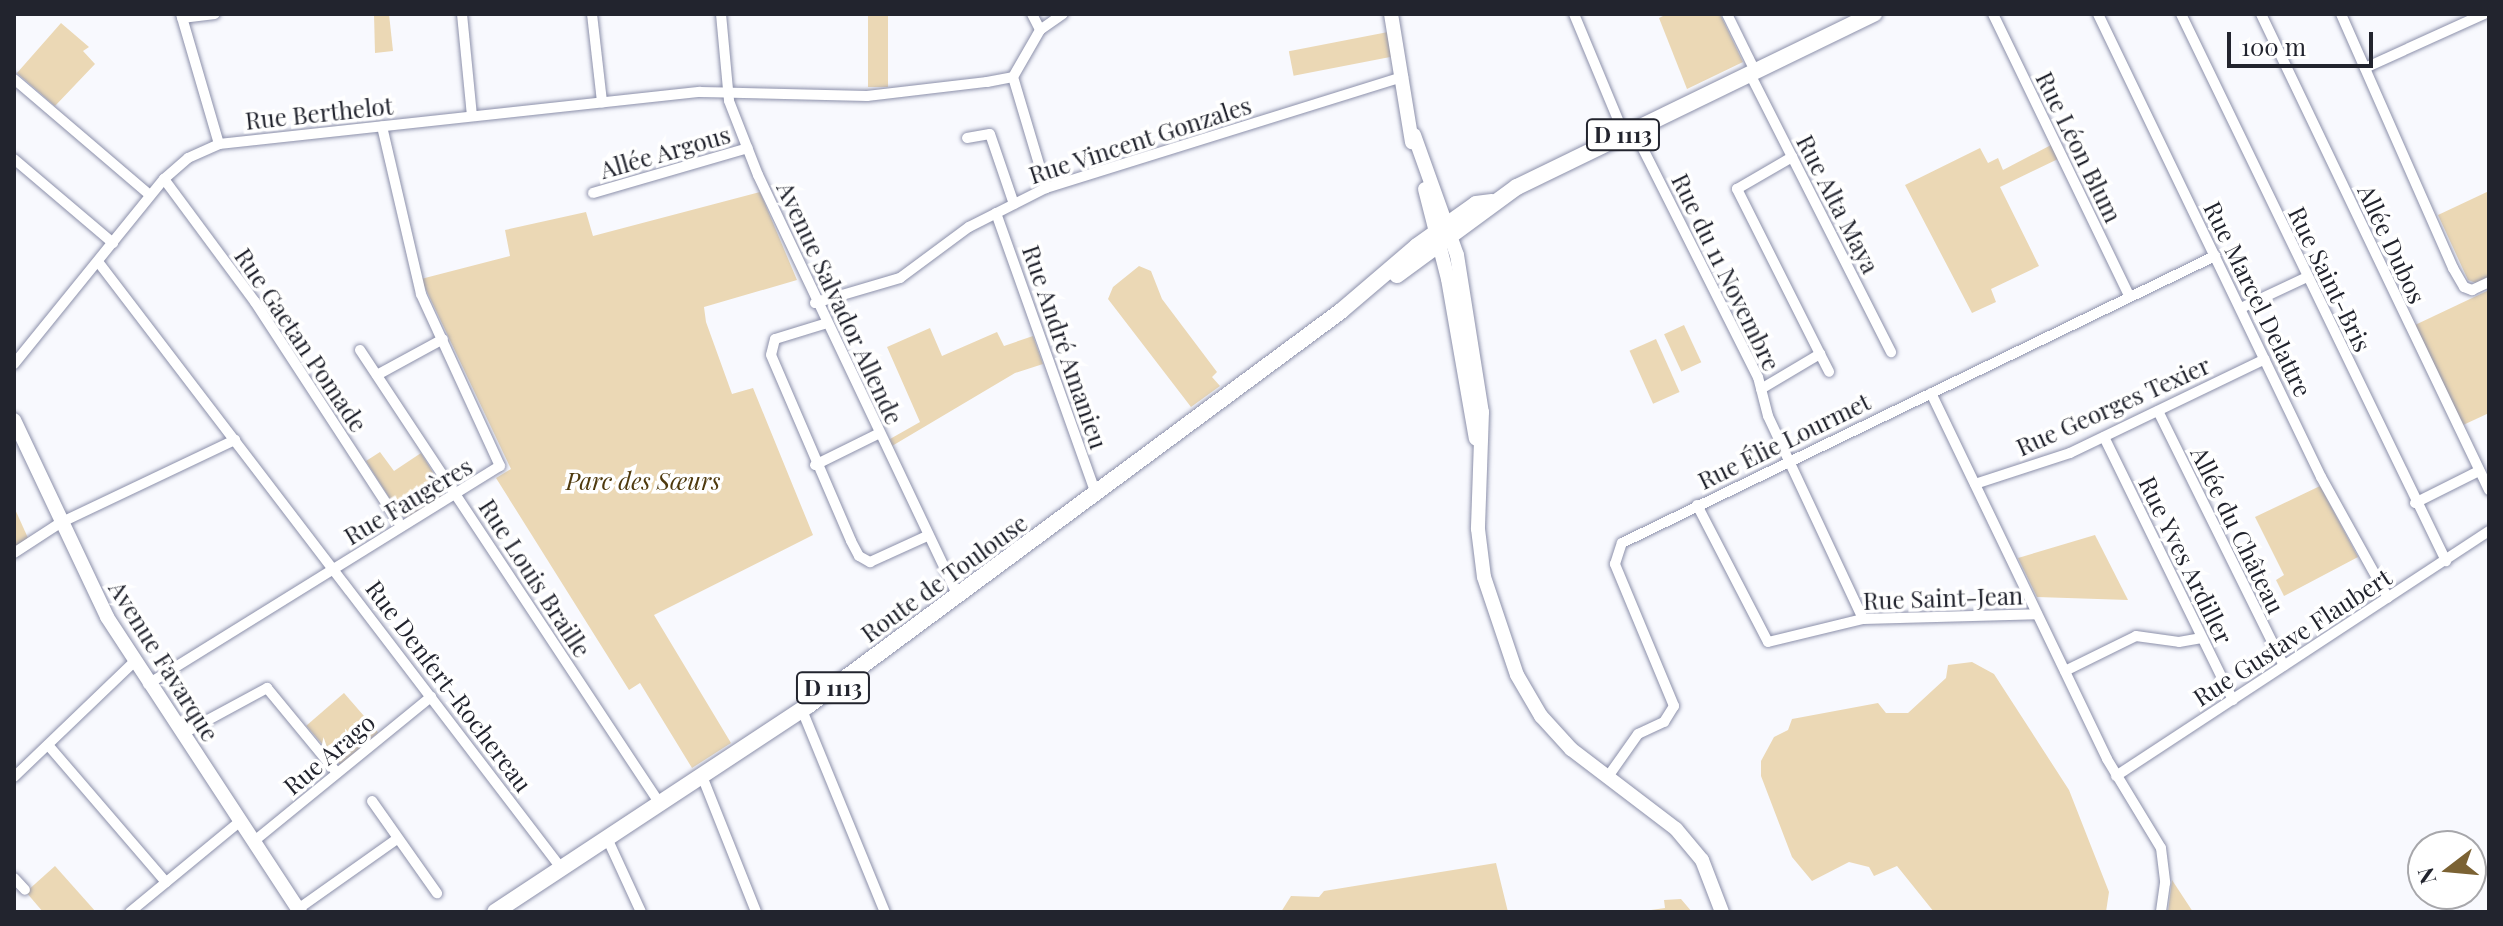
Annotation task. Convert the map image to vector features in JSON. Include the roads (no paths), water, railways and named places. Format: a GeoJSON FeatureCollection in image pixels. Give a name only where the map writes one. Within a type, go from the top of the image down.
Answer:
{"type":"FeatureCollection","features":[{"type":"Feature","properties":{"kind":"main road","name":"Route de Toulouse"},"geometry":{"type":"LineString","coordinates":[[498,911],[802,710],[1368,290],[1374,279],[1443,234],[1476,204],[1492,202],[1628,132],[1874,14]]}},
{"type":"Feature","properties":{"kind":"street"},"geometry":{"type":"LineString","coordinates":[[215,14],[182,16],[219,144]]}},
{"type":"Feature","properties":{"kind":"street"},"geometry":{"type":"LineString","coordinates":[[462,14],[472,116]]}},
{"type":"Feature","properties":{"kind":"street"},"geometry":{"type":"LineString","coordinates":[[592,14],[602,102]]}},
{"type":"Feature","properties":{"kind":"street","name":"Avenue Salvador Allende"},"geometry":{"type":"LineString","coordinates":[[721,14],[727,90],[748,148],[824,324],[958,597]]}},
{"type":"Feature","properties":{"kind":"street"},"geometry":{"type":"LineString","coordinates":[[1032,14],[1040,30]]}},
{"type":"Feature","properties":{"kind":"street"},"geometry":{"type":"LineString","coordinates":[[1046,188],[1013,77],[1040,30],[1063,14]]}},
{"type":"Feature","properties":{"kind":"street"},"geometry":{"type":"LineString","coordinates":[[1391,14],[1414,135],[1443,234],[1480,450],[1478,529],[1498,627],[1541,716],[1607,778],[1676,829],[1702,860],[1722,912]]}},
{"type":"Feature","properties":{"kind":"street","name":"Rue du 11 Novembre"},"geometry":{"type":"LineString","coordinates":[[1574,14],[1628,132],[1761,389],[1789,462],[1860,620]]}},
{"type":"Feature","properties":{"kind":"street","name":"Rue Alta Maya"},"geometry":{"type":"LineString","coordinates":[[1727,14],[1792,157],[1891,352]]}},
{"type":"Feature","properties":{"kind":"street","name":"Rue Léon Blum"},"geometry":{"type":"LineString","coordinates":[[1993,14],[2130,297]]}},
{"type":"Feature","properties":{"kind":"street","name":"Rue Marcel Delattre"},"geometry":{"type":"LineString","coordinates":[[2098,14],[2265,359],[2388,598]]}},
{"type":"Feature","properties":{"kind":"street","name":"Rue Saint-Bris"},"geometry":{"type":"LineString","coordinates":[[2181,14],[2415,503],[2446,561]]}},
{"type":"Feature","properties":{"kind":"street","name":"Allée Dubos"},"geometry":{"type":"LineString","coordinates":[[2261,14],[2485,480]]}},
{"type":"Feature","properties":{"kind":"street"},"geometry":{"type":"LineString","coordinates":[[2341,14],[2464,287],[2472,290],[2489,282]]}},
{"type":"Feature","properties":{"kind":"street"},"geometry":{"type":"LineString","coordinates":[[2365,68],[2484,14]]}},
{"type":"Feature","properties":{"kind":"street","name":"Rue Berthelot"},"geometry":{"type":"LineString","coordinates":[[14,364],[99,263],[164,179],[188,158],[219,144],[727,90],[867,96],[1013,77]]}},
{"type":"Feature","properties":{"kind":"street","name":"Rue Vincent Gonzales"},"geometry":{"type":"LineString","coordinates":[[815,303],[900,278],[996,213],[1046,188],[1403,77]]}},
{"type":"Feature","properties":{"kind":"street"},"geometry":{"type":"LineString","coordinates":[[14,79],[150,195]]}},
{"type":"Feature","properties":{"kind":"street","name":"Rue Faugères"},"geometry":{"type":"LineString","coordinates":[[148,684],[401,526],[498,470],[501,462],[421,294],[382,126]]}},
{"type":"Feature","properties":{"kind":"street"},"geometry":{"type":"LineString","coordinates":[[967,138],[990,134],[1014,204]]}},
{"type":"Feature","properties":{"kind":"street","name":"Allée Argous"},"geometry":{"type":"LineString","coordinates":[[593,193],[748,148]]}},
{"type":"Feature","properties":{"kind":"street"},"geometry":{"type":"LineString","coordinates":[[1792,157],[1737,189],[1829,372]]}},
{"type":"Feature","properties":{"kind":"street"},"geometry":{"type":"LineString","coordinates":[[14,159],[113,243]]}},
{"type":"Feature","properties":{"kind":"street","name":"Rue Gaetan Pomade"},"geometry":{"type":"LineString","coordinates":[[164,179],[255,302],[401,526]]}},
{"type":"Feature","properties":{"kind":"street","name":"Rue André Amanieu"},"geometry":{"type":"LineString","coordinates":[[996,213],[1096,494]]}},
{"type":"Feature","properties":{"kind":"street","name":"Rue Élie Lourmet"},"geometry":{"type":"LineString","coordinates":[[1607,778],[1638,734],[1664,722],[1674,706],[1615,564],[1616,552],[1622,543],[2215,256]]}},
{"type":"Feature","properties":{"kind":"street","name":"Rue Denfert-Rochereau"},"geometry":{"type":"LineString","coordinates":[[99,263],[561,868]]}},
{"type":"Feature","properties":{"kind":"street"},"geometry":{"type":"LineString","coordinates":[[2241,308],[2307,277]]}},
{"type":"Feature","properties":{"kind":"street"},"geometry":{"type":"LineString","coordinates":[[824,324],[775,339],[770,346],[815,465],[862,559],[874,561],[927,536]]}},
{"type":"Feature","properties":{"kind":"street"},"geometry":{"type":"LineString","coordinates":[[377,375],[443,339]]}},
{"type":"Feature","properties":{"kind":"street","name":"Rue Louis Braille"},"geometry":{"type":"LineString","coordinates":[[360,350],[660,804]]}},
{"type":"Feature","properties":{"kind":"street"},"geometry":{"type":"LineString","coordinates":[[1761,389],[1820,354]]}},
{"type":"Feature","properties":{"kind":"street","name":"Rue Georges Texier"},"geometry":{"type":"LineString","coordinates":[[1975,484],[2052,460],[2265,359]]}},
{"type":"Feature","properties":{"kind":"street"},"geometry":{"type":"LineString","coordinates":[[1931,393],[2116,776],[2161,848],[2165,883],[2161,912]]}},
{"type":"Feature","properties":{"kind":"street","name":"Allée du Château"},"geometry":{"type":"LineString","coordinates":[[2158,411],[2284,666]]}},
{"type":"Feature","properties":{"kind":"street","name":"Avenue Favarque"},"geometry":{"type":"LineString","coordinates":[[14,420],[60,523],[134,662],[299,911]]}},
{"type":"Feature","properties":{"kind":"street"},"geometry":{"type":"LineString","coordinates":[[815,465],[878,434]]}},
{"type":"Feature","properties":{"kind":"street","name":"Rue Yves Ardiller"},"geometry":{"type":"LineString","coordinates":[[2104,437],[2233,700]]}},
{"type":"Feature","properties":{"kind":"street"},"geometry":{"type":"LineString","coordinates":[[14,553],[60,523],[235,440]]}},
{"type":"Feature","properties":{"kind":"street"},"geometry":{"type":"LineString","coordinates":[[2415,503],[2485,480]]}},
{"type":"Feature","properties":{"kind":"street","name":"Rue Saint-Jean"},"geometry":{"type":"LineString","coordinates":[[1697,505],[1765,641],[1860,620],[2037,614]]}},
{"type":"Feature","properties":{"kind":"street","name":"Rue Gustave Flaubert"},"geometry":{"type":"LineString","coordinates":[[2116,776],[2489,531]]}},
{"type":"Feature","properties":{"kind":"street"},"geometry":{"type":"LineString","coordinates":[[2065,671],[2136,636],[2179,642],[2202,638]]}},
{"type":"Feature","properties":{"kind":"street"},"geometry":{"type":"LineString","coordinates":[[14,777],[134,662]]}},
{"type":"Feature","properties":{"kind":"street"},"geometry":{"type":"LineString","coordinates":[[182,734],[267,688],[337,773]]}},
{"type":"Feature","properties":{"kind":"street","name":"Rue Arago"},"geometry":{"type":"LineString","coordinates":[[253,842],[431,697]]}},
{"type":"Feature","properties":{"kind":"street"},"geometry":{"type":"LineString","coordinates":[[802,710],[885,912]]}},
{"type":"Feature","properties":{"kind":"street"},"geometry":{"type":"LineString","coordinates":[[48,745],[166,882]]}},
{"type":"Feature","properties":{"kind":"street"},"geometry":{"type":"LineString","coordinates":[[702,776],[756,912]]}},
{"type":"Feature","properties":{"kind":"street"},"geometry":{"type":"LineString","coordinates":[[372,801],[437,893]]}},
{"type":"Feature","properties":{"kind":"street"},"geometry":{"type":"LineString","coordinates":[[130,912],[239,822]]}},
{"type":"Feature","properties":{"kind":"street"},"geometry":{"type":"LineString","coordinates":[[607,838],[641,912]]}},
{"type":"Feature","properties":{"kind":"street"},"geometry":{"type":"LineString","coordinates":[[299,911],[397,839]]}},
{"type":"Feature","properties":{"kind":"street"},"geometry":{"type":"LineString","coordinates":[[14,878],[25,890]]}},
{"type":"Feature","properties":{"kind":"park label","name":"Parc des Sœurs"},"geometry":{"type":"Point","coordinates":[643,481]}}]}
